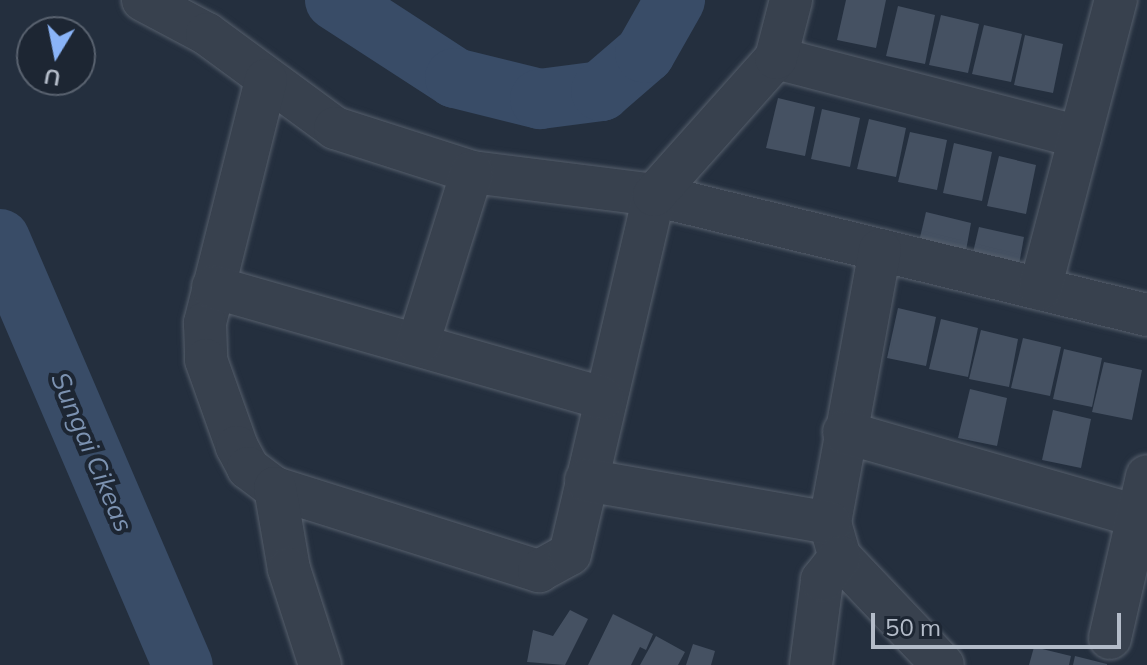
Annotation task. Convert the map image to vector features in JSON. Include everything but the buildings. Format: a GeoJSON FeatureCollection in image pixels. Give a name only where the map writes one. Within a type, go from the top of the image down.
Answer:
{"type":"FeatureCollection","features":[{"type":"Feature","properties":{"kind":"street"},"geometry":{"type":"LineString","coordinates":[[143,0],[207,34],[335,128],[472,172],[654,195],[1147,315]]}},
{"type":"Feature","properties":{"kind":"street"},"geometry":{"type":"LineString","coordinates":[[266,80],[213,287],[206,360],[237,447],[248,468],[275,488],[539,571],[570,554],[602,398],[654,195],[776,58],[791,0]]}},
{"type":"Feature","properties":{"kind":"street"},"geometry":{"type":"LineString","coordinates":[[1040,289],[1116,0]]}},
{"type":"Feature","properties":{"kind":"street"},"geometry":{"type":"LineString","coordinates":[[776,58],[1080,137]]}},
{"type":"Feature","properties":{"kind":"street"},"geometry":{"type":"LineString","coordinates":[[418,344],[472,172]]}},
{"type":"Feature","properties":{"kind":"street"},"geometry":{"type":"LineString","coordinates":[[811,665],[822,580],[835,540],[844,432],[880,250]]}},
{"type":"Feature","properties":{"kind":"street"},"geometry":{"type":"LineString","coordinates":[[213,287],[602,398]]}},
{"type":"Feature","properties":{"kind":"street"},"geometry":{"type":"LineString","coordinates":[[844,432],[1137,516]]}},
{"type":"Feature","properties":{"kind":"street"},"geometry":{"type":"LineString","coordinates":[[1110,638],[1147,476]]}},
{"type":"Feature","properties":{"kind":"street"},"geometry":{"type":"LineString","coordinates":[[586,480],[835,540],[943,665]]}},
{"type":"Feature","properties":{"kind":"street"},"geometry":{"type":"LineString","coordinates":[[275,488],[289,569],[320,665]]}},
{"type":"Feature","properties":{"kind":"waterway","name":"Sungai Cikeas"},"geometry":{"type":"LineString","coordinates":[[335,0],[455,78],[540,99],[601,91],[645,53],[675,0]]}},
{"type":"Feature","properties":{"kind":"waterway","name":"Sungai Cikeas"},"geometry":{"type":"LineString","coordinates":[[0,239],[183,665]]}}]}
